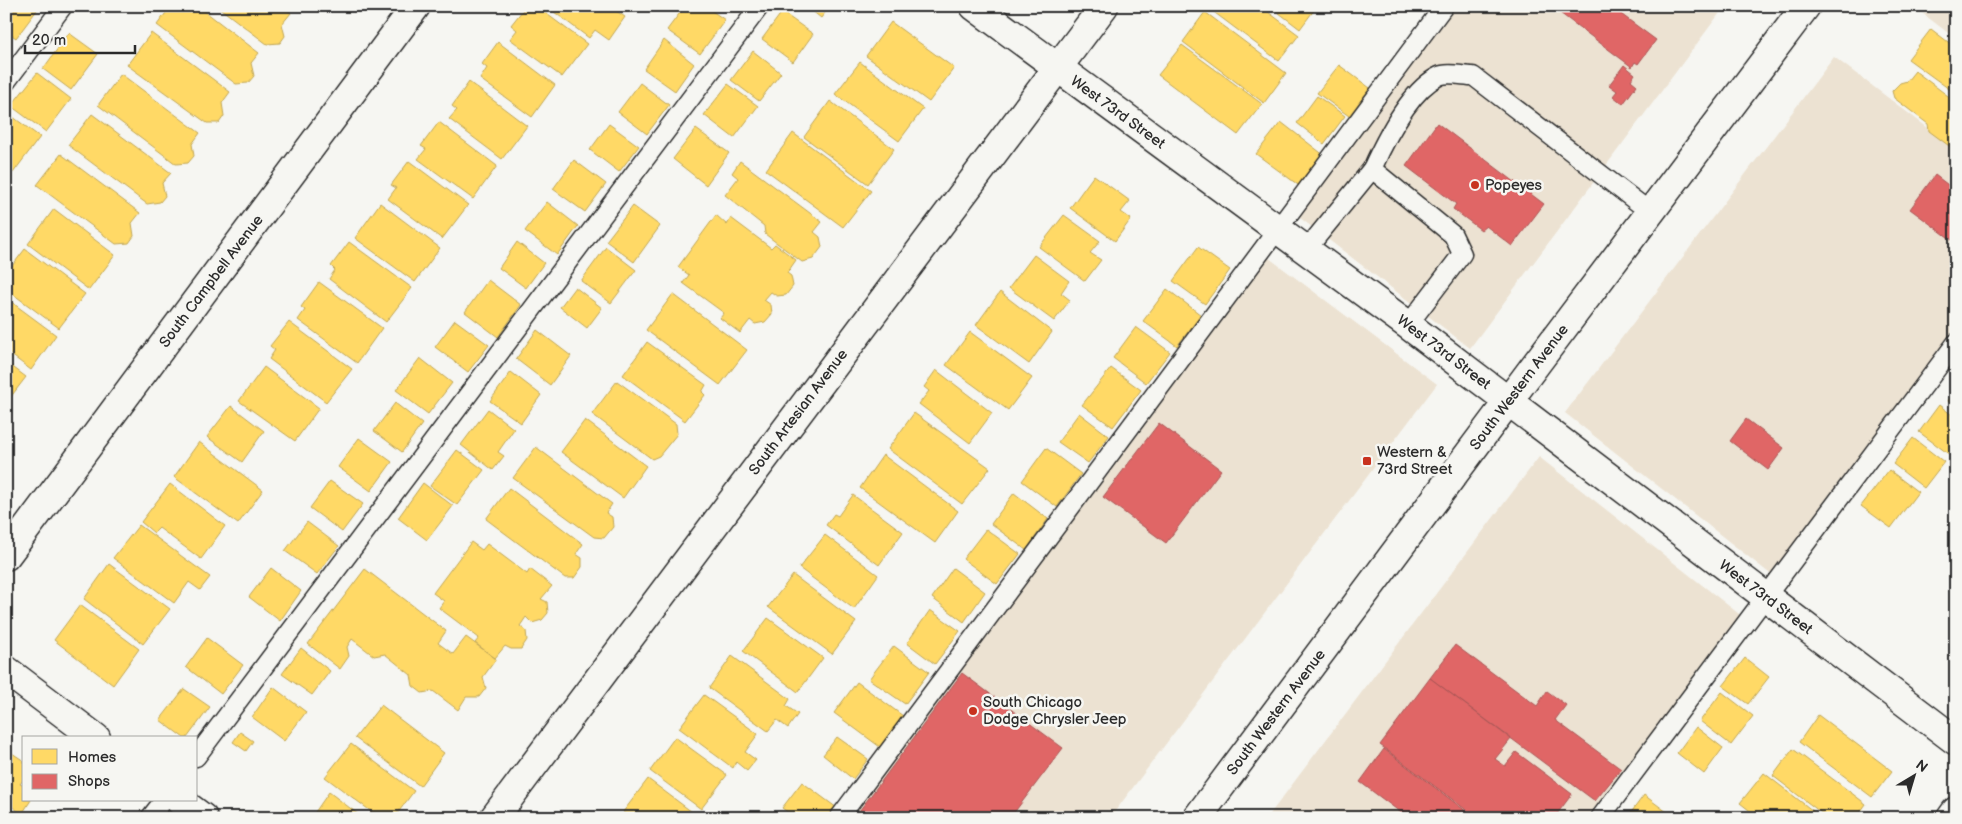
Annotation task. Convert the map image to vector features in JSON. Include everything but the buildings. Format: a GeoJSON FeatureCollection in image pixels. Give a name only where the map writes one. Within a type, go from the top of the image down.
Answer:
{"type":"FeatureCollection","features":[{"type":"Feature","properties":{"kind":"street","name":"South Campbell Avenue"},"geometry":{"type":"LineString","coordinates":[[6,556],[416,6]]}},
{"type":"Feature","properties":{"kind":"street","name":"West 73rd Street"},"geometry":{"type":"LineString","coordinates":[[974,6],[1278,228],[1956,740]]}},
{"type":"Feature","properties":{"kind":"street","name":"South Artesian Avenue"},"geometry":{"type":"LineString","coordinates":[[494,818],[1104,6]]}},
{"type":"Feature","properties":{"kind":"street","name":"South Western Avenue"},"geometry":{"type":"LineString","coordinates":[[1197,818],[1508,400],[1806,6]]}},
{"type":"Feature","properties":{"kind":"street"},"geometry":{"type":"LineString","coordinates":[[6,670],[93,736]]}},
{"type":"Feature","properties":{"kind":"street"},"geometry":{"type":"LineString","coordinates":[[182,802],[202,818]]}},
{"type":"Feature","properties":{"kind":"street"},"geometry":{"type":"LineString","coordinates":[[1950,818],[1956,811]]}},
{"type":"Feature","properties":{"kind":"lane"},"geometry":{"type":"LineString","coordinates":[[6,82],[63,6]]}},
{"type":"Feature","properties":{"kind":"lane"},"geometry":{"type":"LineString","coordinates":[[198,754],[760,6]]}},
{"type":"Feature","properties":{"kind":"lane"},"geometry":{"type":"LineString","coordinates":[[838,818],[1444,6]]}},
{"type":"Feature","properties":{"kind":"lane"},"geometry":{"type":"LineString","coordinates":[[1306,250],[1372,169],[1387,136],[1421,89],[1440,74],[1473,76],[1650,212]]}},
{"type":"Feature","properties":{"kind":"lane"},"geometry":{"type":"LineString","coordinates":[[1372,169],[1453,235],[1462,254],[1408,326]]}},
{"type":"Feature","properties":{"kind":"lane"},"geometry":{"type":"LineString","coordinates":[[1600,818],[1956,343]]}},
{"type":"Feature","properties":{"kind":"lane"},"geometry":{"type":"LineString","coordinates":[[150,818],[162,802]]}},
{"type":"Feature","properties":{"kind":"shaded area"},"geometry":{"type":"Polygon","coordinates":[[[1444,6],[1725,6],[1470,348],[1291,211],[1444,6]]]}},
{"type":"Feature","properties":{"kind":"shaded area"},"geometry":{"type":"Polygon","coordinates":[[[1913,6],[1956,6],[1956,39],[1913,6]]]}},
{"type":"Feature","properties":{"kind":"shaded area"},"geometry":{"type":"Polygon","coordinates":[[[1834,57],[1956,149],[1956,343],[1778,580],[1565,413],[1834,57]]]}},
{"type":"Feature","properties":{"kind":"shaded area"},"geometry":{"type":"Polygon","coordinates":[[[1261,252],[1437,384],[1110,818],[839,818],[1261,252]]]}},
{"type":"Feature","properties":{"kind":"shaded area"},"geometry":{"type":"Polygon","coordinates":[[[1539,457],[1748,621],[1600,818],[1267,818],[1539,457]]]}},
{"type":"Feature","properties":{"kind":"place","name":"Popeyes"},"geometry":{"type":"Point","coordinates":[1475,185]}},
{"type":"Feature","properties":{"kind":"place","name":"Western & 73rd Street"},"geometry":{"type":"Point","coordinates":[1367,461]}},
{"type":"Feature","properties":{"kind":"place","name":"South Chicago Dodge Chrysler Jeep"},"geometry":{"type":"Point","coordinates":[973,711]}}]}
